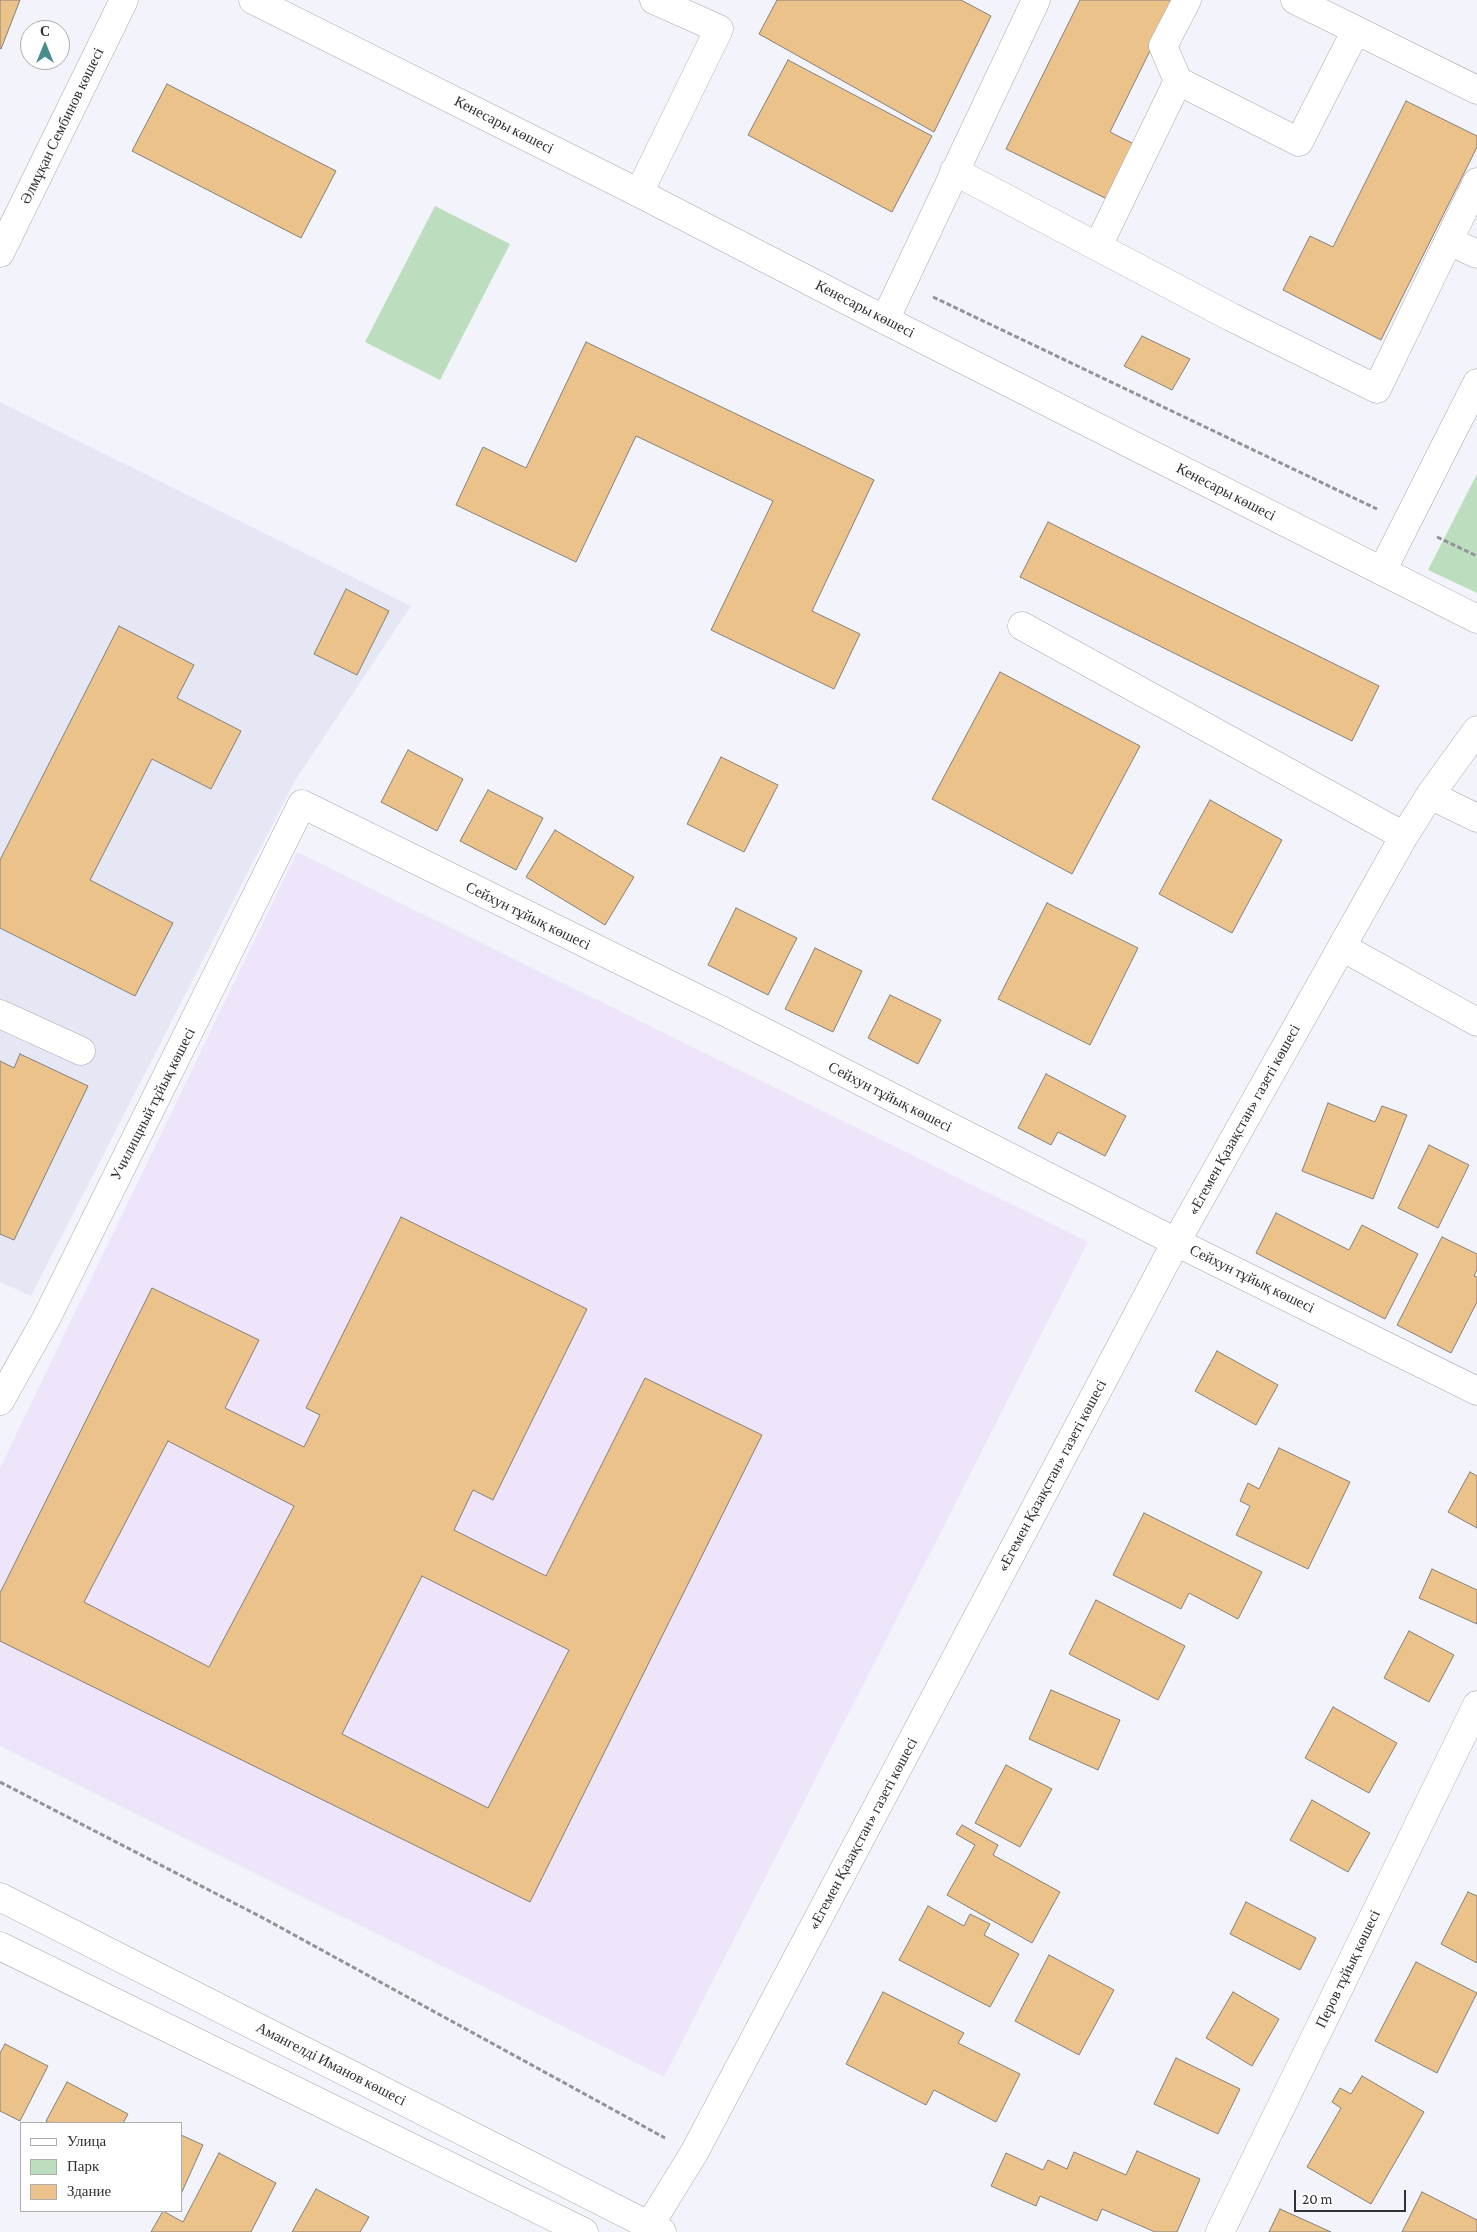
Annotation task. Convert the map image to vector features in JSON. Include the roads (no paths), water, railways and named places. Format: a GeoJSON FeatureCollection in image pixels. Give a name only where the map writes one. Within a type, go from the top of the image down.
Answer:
{"type":"FeatureCollection","features":[{"type":"Feature","properties":{"kind":"street","name":"Әлмұқан Сембинов көшесі"},"geometry":{"type":"LineString","coordinates":[[0,253],[124,0]]}},
{"type":"Feature","properties":{"kind":"street","name":"Кенесары көшесі"},"geometry":{"type":"LineString","coordinates":[[253,0],[639,193],[885,320],[1477,619]]}},
{"type":"Feature","properties":{"kind":"street"},"geometry":{"type":"LineString","coordinates":[[639,193],[719,29],[654,0]]}},
{"type":"Feature","properties":{"kind":"street"},"geometry":{"type":"LineString","coordinates":[[885,320],[1036,0]]}},
{"type":"Feature","properties":{"kind":"street"},"geometry":{"type":"LineString","coordinates":[[1186,0],[1163,46],[1178,81],[1299,142],[1356,30]]}},
{"type":"Feature","properties":{"kind":"street"},"geometry":{"type":"LineString","coordinates":[[1295,0],[1477,90]]}},
{"type":"Feature","properties":{"kind":"street"},"geometry":{"type":"LineString","coordinates":[[1098,246],[1178,81]]}},
{"type":"Feature","properties":{"kind":"street"},"geometry":{"type":"LineString","coordinates":[[954,171],[1231,317],[1377,389],[1477,182]]}},
{"type":"Feature","properties":{"kind":"street"},"geometry":{"type":"LineString","coordinates":[[1449,241],[1477,254]]}},
{"type":"Feature","properties":{"kind":"street"},"geometry":{"type":"LineString","coordinates":[[1382,571],[1477,383]]}},
{"type":"Feature","properties":{"kind":"street"},"geometry":{"type":"LineString","coordinates":[[1022,626],[1404,836]]}},
{"type":"Feature","properties":{"kind":"street","name":"«Егемен Қазақстан» газеті көшесі"},"geometry":{"type":"LineString","coordinates":[[652,2230],[1176,1242],[1404,836],[1430,795],[1477,730]]}},
{"type":"Feature","properties":{"kind":"street"},"geometry":{"type":"LineString","coordinates":[[1430,795],[1477,818]]}},
{"type":"Feature","properties":{"kind":"street","name":"Сейхун тұйық көшесі"},"geometry":{"type":"LineString","coordinates":[[302,804],[723,1011],[1176,1242],[1477,1391]]}},
{"type":"Feature","properties":{"kind":"street","name":"Училищный тұйық көшесі"},"geometry":{"type":"LineString","coordinates":[[0,1401],[50,1310],[302,804]]}},
{"type":"Feature","properties":{"kind":"street"},"geometry":{"type":"LineString","coordinates":[[1342,946],[1477,1022]]}},
{"type":"Feature","properties":{"kind":"street"},"geometry":{"type":"LineString","coordinates":[[0,1014],[81,1051]]}},
{"type":"Feature","properties":{"kind":"street","name":"Перов тұйық көшесі"},"geometry":{"type":"LineString","coordinates":[[1220,2232],[1477,1705]]}},
{"type":"Feature","properties":{"kind":"street","name":"Амангелді Иманов көшесі"},"geometry":{"type":"LineString","coordinates":[[0,1897],[652,2230]]}},
{"type":"Feature","properties":{"kind":"street"},"geometry":{"type":"LineString","coordinates":[[0,1946],[584,2232]]}}]}
